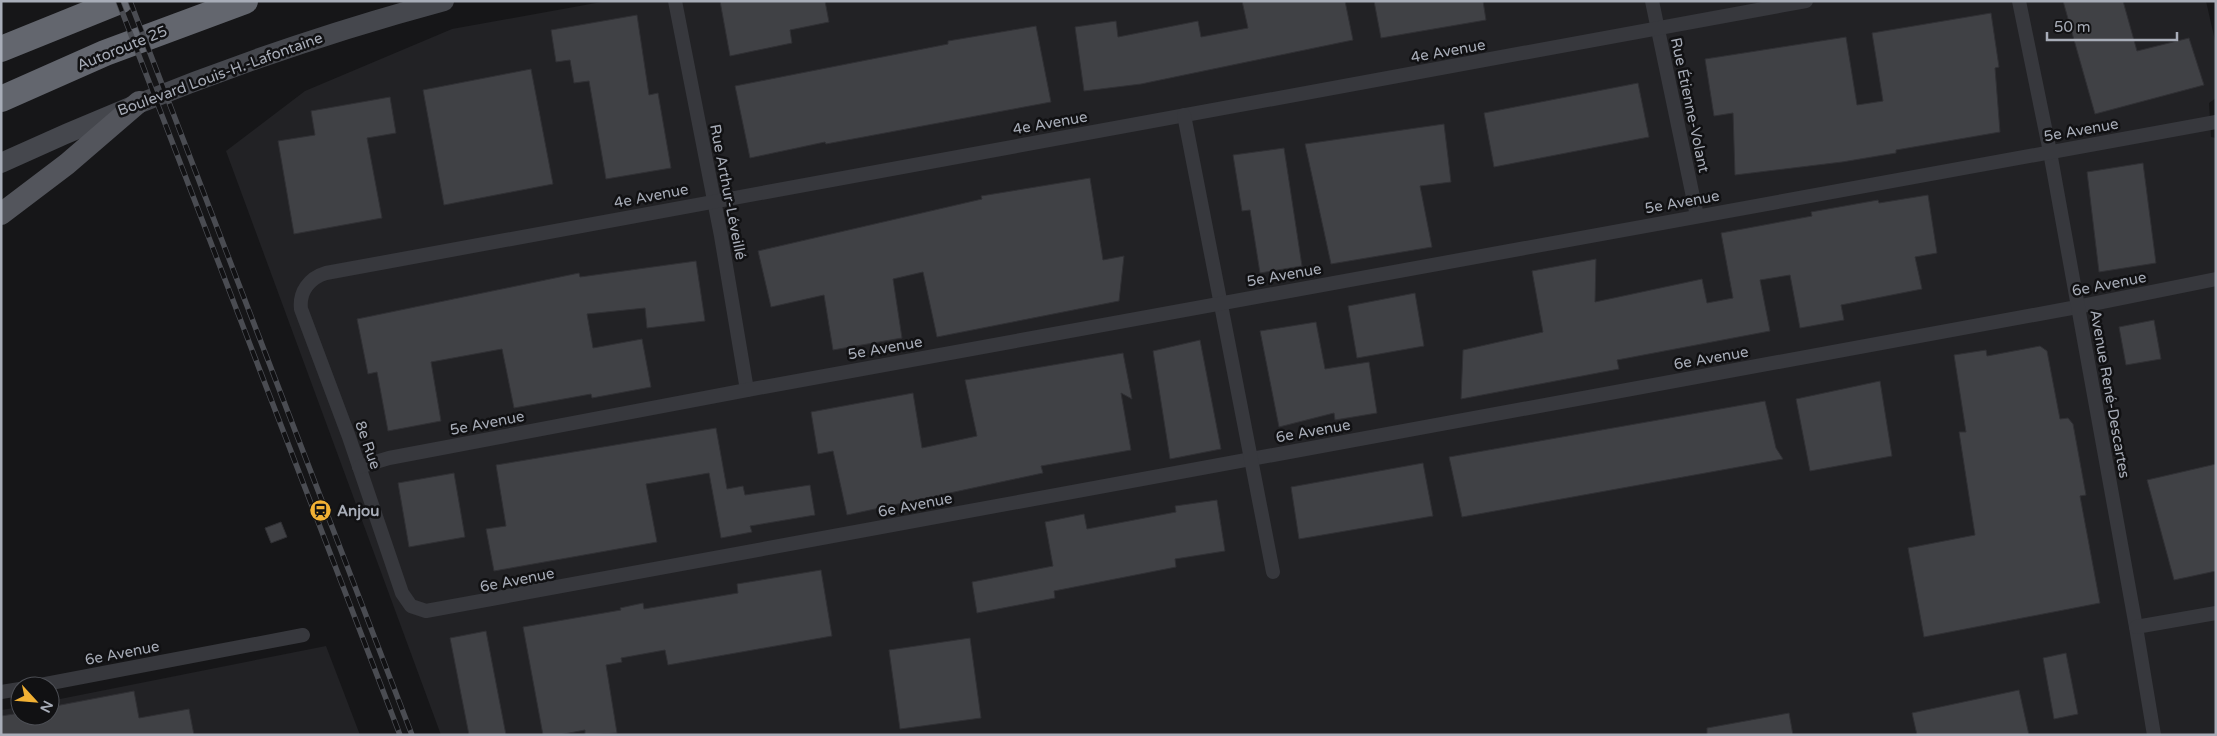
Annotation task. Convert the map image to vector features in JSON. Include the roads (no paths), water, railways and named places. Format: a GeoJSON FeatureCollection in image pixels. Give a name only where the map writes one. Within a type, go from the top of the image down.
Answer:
{"type":"FeatureCollection","features":[{"type":"Feature","properties":{"kind":"highway"},"geometry":{"type":"LineString","coordinates":[[1,49],[120,1]]}},
{"type":"Feature","properties":{"kind":"highway","name":"Autoroute 25"},"geometry":{"type":"LineString","coordinates":[[1,99],[114,50],[246,1]]}},
{"type":"Feature","properties":{"kind":"main road","name":"Boulevard Louis-H.-Lafontaine"},"geometry":{"type":"LineString","coordinates":[[1,163],[139,102],[281,50],[444,1]]}},
{"type":"Feature","properties":{"kind":"main road"},"geometry":{"type":"LineString","coordinates":[[1,214],[67,164],[139,102]]}},
{"type":"Feature","properties":{"kind":"street","name":"Rue Arthur-Léveillé"},"geometry":{"type":"LineString","coordinates":[[675,1],[747,390]]}},
{"type":"Feature","properties":{"kind":"street","name":"Rue Étienne-Volant"},"geometry":{"type":"LineString","coordinates":[[1652,1],[1697,216]]}},
{"type":"Feature","properties":{"kind":"street","name":"4e Avenue"},"geometry":{"type":"LineString","coordinates":[[304,288],[312,280],[326,273],[1806,1]]}},
{"type":"Feature","properties":{"kind":"street","name":"Avenue René-Descartes"},"geometry":{"type":"LineString","coordinates":[[2020,1],[2050,152],[2154,735]]}},
{"type":"Feature","properties":{"kind":"street"},"geometry":{"type":"LineString","coordinates":[[1184,115],[1273,572]]}},
{"type":"Feature","properties":{"kind":"street","name":"5e Avenue"},"geometry":{"type":"LineString","coordinates":[[359,467],[389,458],[747,390],[2216,122]]}},
{"type":"Feature","properties":{"kind":"street","name":"6e Avenue"},"geometry":{"type":"LineString","coordinates":[[416,608],[426,611],[448,609],[2077,307],[2216,279]]}},
{"type":"Feature","properties":{"kind":"street","name":"8e Rue"},"geometry":{"type":"LineString","coordinates":[[304,288],[301,304],[303,315],[359,467],[402,593],[407,602],[416,608]]}},
{"type":"Feature","properties":{"kind":"street"},"geometry":{"type":"LineString","coordinates":[[2136,628],[2216,612]]}},
{"type":"Feature","properties":{"kind":"street","name":"6e Avenue"},"geometry":{"type":"LineString","coordinates":[[60,681],[304,636]]}},
{"type":"Feature","properties":{"kind":"railway"},"geometry":{"type":"LineString","coordinates":[[118,1],[400,735]]}},
{"type":"Feature","properties":{"kind":"railway"},"geometry":{"type":"LineString","coordinates":[[130,1],[412,735]]}},
{"type":"Feature","properties":{"kind":"place","name":"Anjou"},"geometry":{"type":"Point","coordinates":[321,511]}}]}
